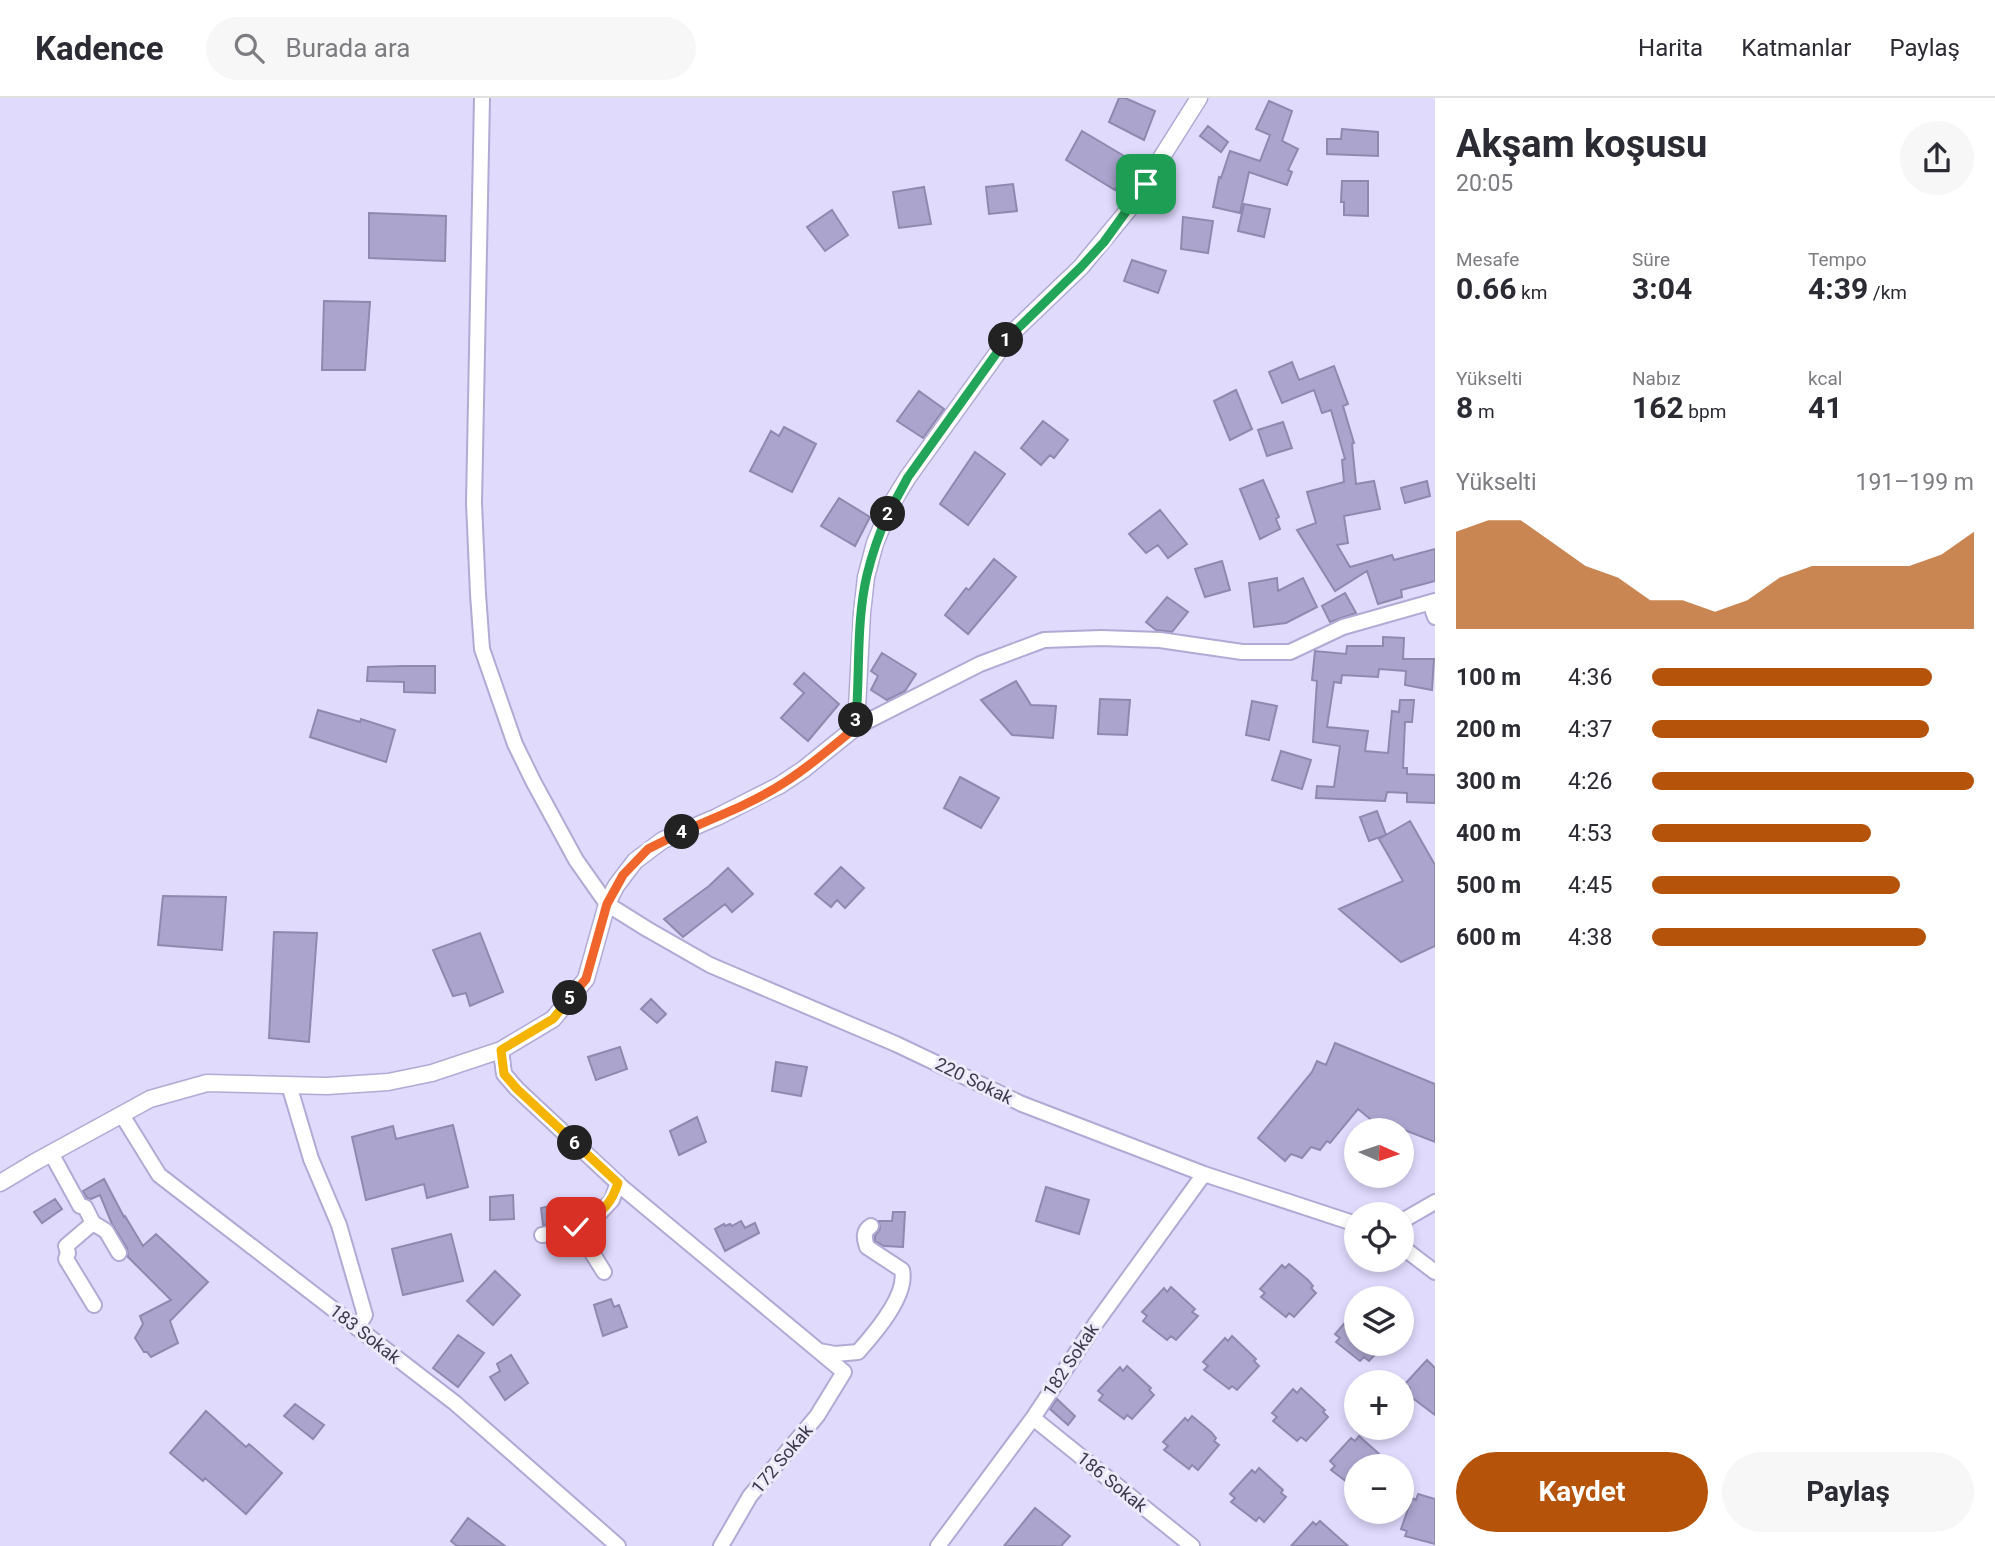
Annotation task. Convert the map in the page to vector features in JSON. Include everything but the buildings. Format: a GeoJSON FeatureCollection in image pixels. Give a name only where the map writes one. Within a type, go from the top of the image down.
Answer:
{"type":"FeatureCollection","features":[{"type":"Feature","properties":{"kind":"street"},"geometry":{"type":"LineString","coordinates":[[482,98],[474,503],[482,649],[515,744],[533,781],[576,860],[607,904]]}},
{"type":"Feature","properties":{"kind":"street"},"geometry":{"type":"LineString","coordinates":[[856,727],[866,577],[875,543],[892,503],[1011,334],[1081,267],[1129,209],[1199,98]]}},
{"type":"Feature","properties":{"kind":"street"},"geometry":{"type":"LineString","coordinates":[[0,1183],[150,1099],[207,1083],[327,1086],[388,1082],[432,1073],[501,1050],[553,1019],[586,979],[607,904],[623,875],[648,849],[780,785],[856,727],[980,664],[1044,640],[1160,640],[1242,652],[1290,652],[1343,627],[1433,607]]}},
{"type":"Feature","properties":{"kind":"street","name":"220 Sokak"},"geometry":{"type":"LineString","coordinates":[[607,904],[733,976],[896,1044],[1022,1104],[1204,1174],[1344,1220]]}},
{"type":"Feature","properties":{"kind":"street"},"geometry":{"type":"LineString","coordinates":[[501,1050],[504,1074],[517,1089],[618,1183],[818,1350],[835,1354],[858,1352],[869,1340],[902,1288],[902,1270],[867,1247],[864,1235],[866,1229],[871,1226]]}},
{"type":"Feature","properties":{"kind":"street"},"geometry":{"type":"LineString","coordinates":[[289,1085],[311,1159],[339,1225],[365,1315],[358,1328]]}},
{"type":"Feature","properties":{"kind":"street","name":"183 Sokak"},"geometry":{"type":"LineString","coordinates":[[122,1115],[159,1175],[454,1403],[618,1546]]}},
{"type":"Feature","properties":{"kind":"street"},"geometry":{"type":"LineString","coordinates":[[51,1153],[80,1206],[85,1207],[93,1223],[106,1231],[119,1253]]}},
{"type":"Feature","properties":{"kind":"street","name":"182 Sokak"},"geometry":{"type":"LineString","coordinates":[[938,1546],[1033,1418],[1096,1323],[1204,1174]]}},
{"type":"Feature","properties":{"kind":"street"},"geometry":{"type":"LineString","coordinates":[[541,1234],[573,1230],[599,1214],[612,1200],[618,1183]]}},
{"type":"Feature","properties":{"kind":"street"},"geometry":{"type":"LineString","coordinates":[[1414,1214],[1435,1202]]}},
{"type":"Feature","properties":{"kind":"street"},"geometry":{"type":"LineString","coordinates":[[93,1223],[66,1246],[66,1259],[94,1305]]}},
{"type":"Feature","properties":{"kind":"street"},"geometry":{"type":"LineString","coordinates":[[576,1227],[604,1272]]}},
{"type":"Feature","properties":{"kind":"street"},"geometry":{"type":"LineString","coordinates":[[1414,1256],[1435,1272]]}},
{"type":"Feature","properties":{"kind":"street","name":"172 Sokak"},"geometry":{"type":"LineString","coordinates":[[721,1546],[750,1496],[817,1416],[844,1372],[818,1350]]}},
{"type":"Feature","properties":{"kind":"street","name":"186 Sokak"},"geometry":{"type":"LineString","coordinates":[[1033,1418],[1192,1546]]}},
{"type":"Feature","properties":{"kind":"route"},"geometry":{"type":"LineString","coordinates":[[576,1227],[599,1214],[612,1200],[618,1183],[517,1089],[504,1074],[501,1050],[553,1019],[586,979],[607,904],[623,875],[648,849],[756,799],[780,785],[856,727],[866,577],[875,543],[892,503],[994,355],[1011,334],[1104,242],[1146,184]]}}]}
